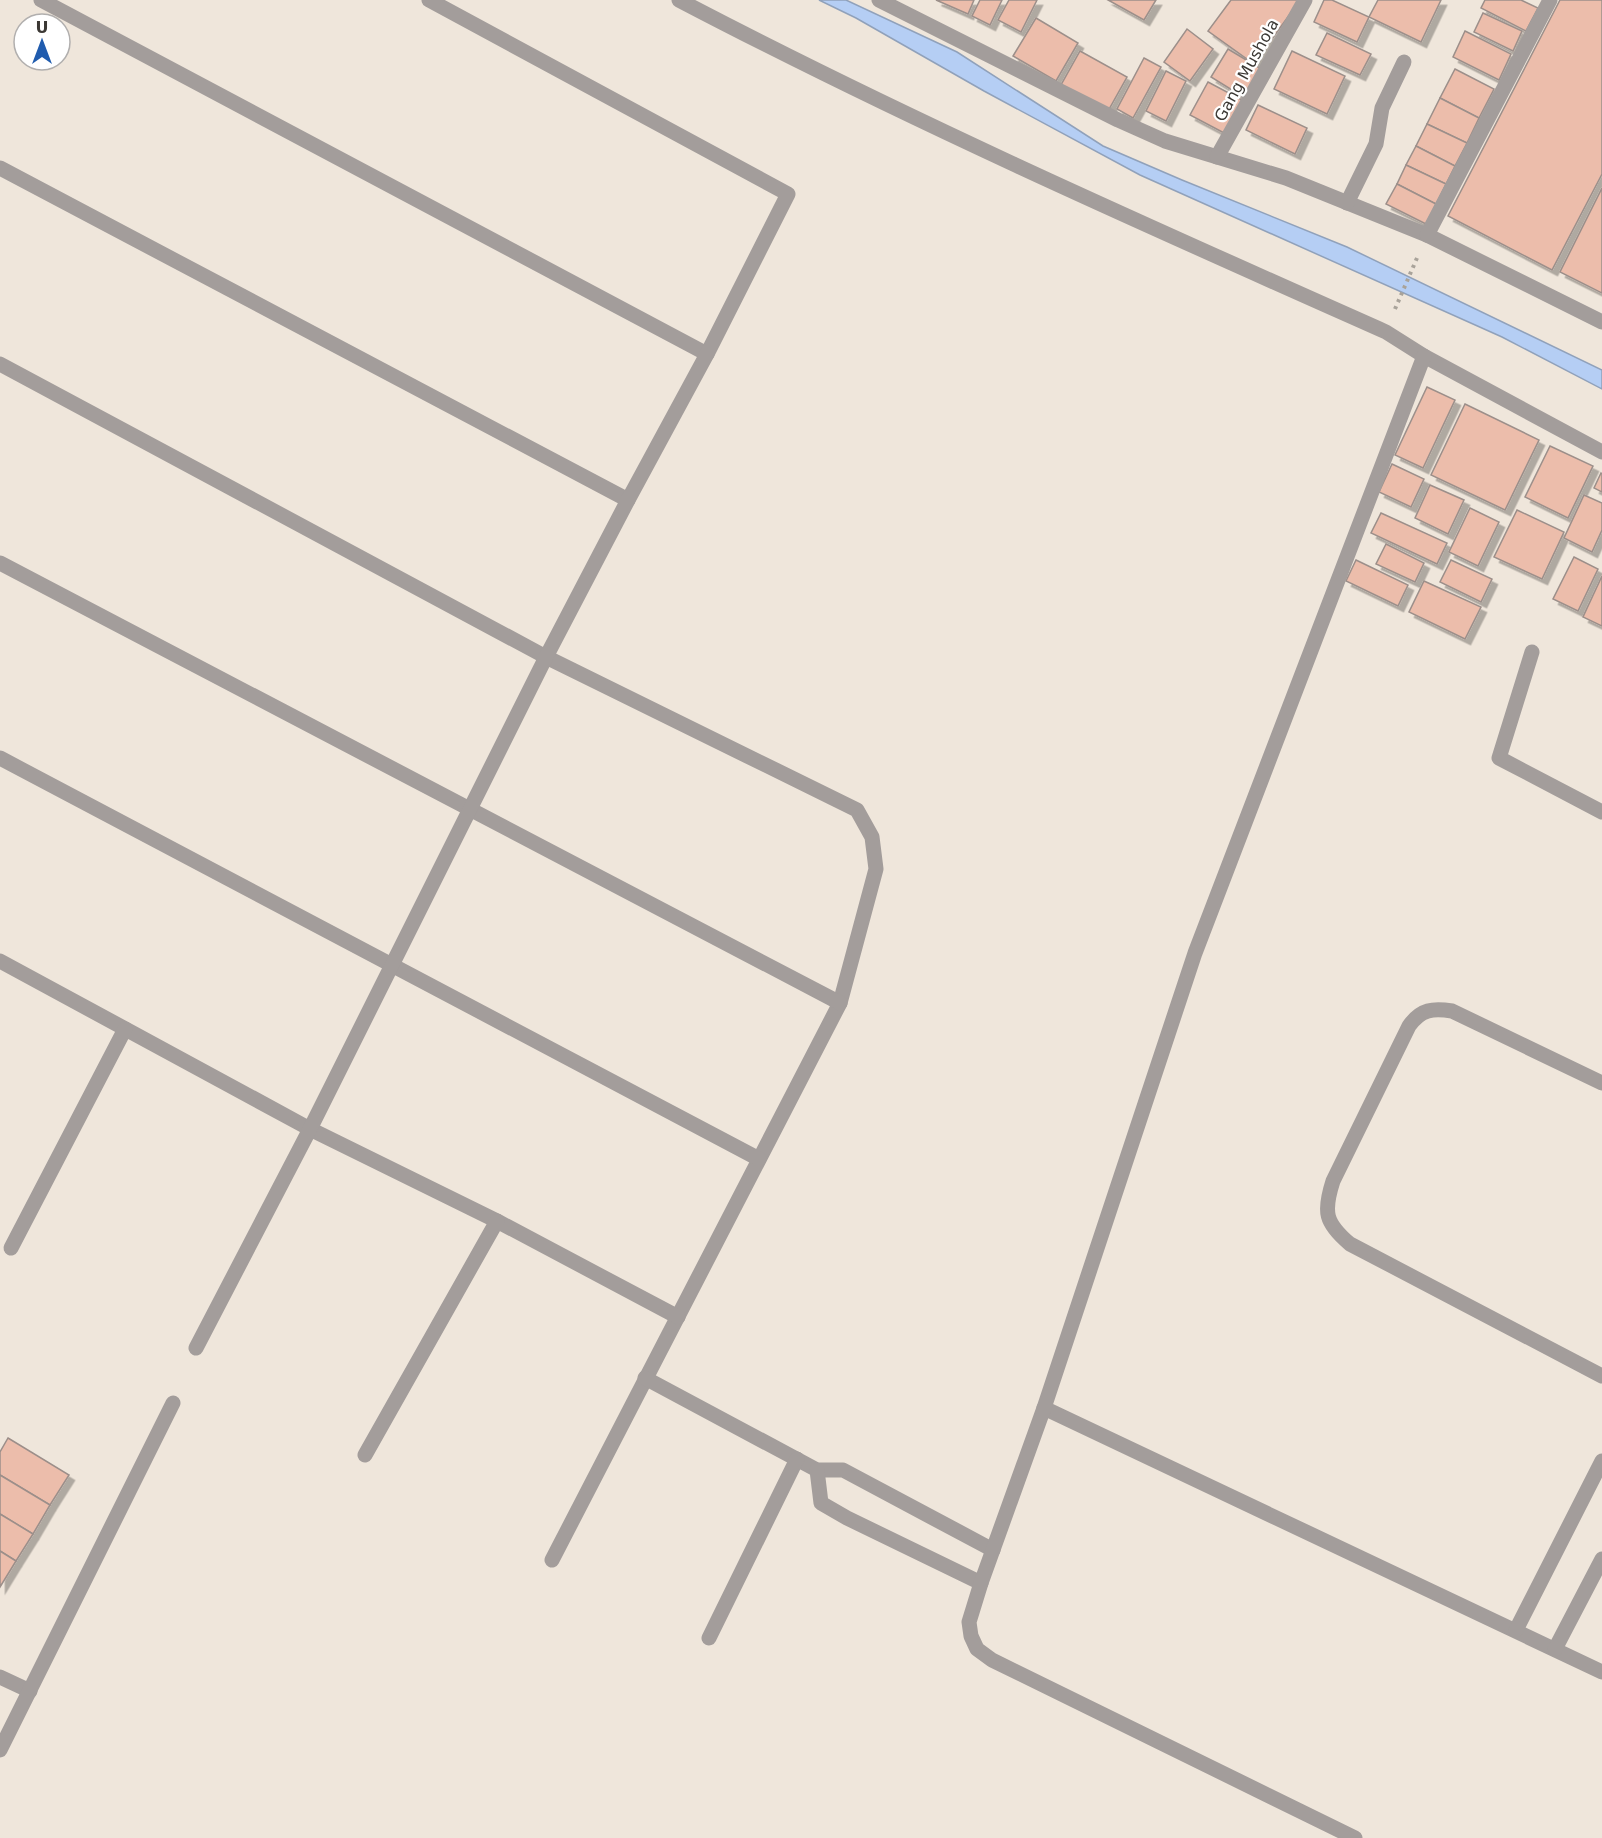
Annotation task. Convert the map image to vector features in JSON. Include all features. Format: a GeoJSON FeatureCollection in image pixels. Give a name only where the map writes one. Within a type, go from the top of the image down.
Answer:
{"type":"FeatureCollection","features":[{"type":"Feature","properties":{"kind":"street"},"geometry":{"type":"LineString","coordinates":[[41,0],[707,354]]}},
{"type":"Feature","properties":{"kind":"street"},"geometry":{"type":"LineString","coordinates":[[196,1348],[310,1130],[546,657],[707,354],[788,194],[429,0]]}},
{"type":"Feature","properties":{"kind":"street"},"geometry":{"type":"LineString","coordinates":[[679,0],[793,60],[920,121],[1386,332],[1424,356],[1602,452]]}},
{"type":"Feature","properties":{"kind":"street"},"geometry":{"type":"LineString","coordinates":[[879,0],[1118,120],[1165,141],[1286,178],[1427,234],[1602,322]]}},
{"type":"Feature","properties":{"kind":"street","name":"Gang Mushola"},"geometry":{"type":"LineString","coordinates":[[1217,157],[1305,0]]}},
{"type":"Feature","properties":{"kind":"street"},"geometry":{"type":"LineString","coordinates":[[1427,234],[1550,0]]}},
{"type":"Feature","properties":{"kind":"street"},"geometry":{"type":"LineString","coordinates":[[1347,202],[1376,144],[1382,108],[1404,62]]}},
{"type":"Feature","properties":{"kind":"street"},"geometry":{"type":"LineString","coordinates":[[0,168],[628,500]]}},
{"type":"Feature","properties":{"kind":"street"},"geometry":{"type":"LineString","coordinates":[[1355,1838],[992,1660],[977,1649],[970,1636],[969,1622],[1044,1408],[1195,953],[1424,356]]}},
{"type":"Feature","properties":{"kind":"street"},"geometry":{"type":"LineString","coordinates":[[0,364],[546,657],[857,810],[872,837],[876,869],[840,1003],[552,1560]]}},
{"type":"Feature","properties":{"kind":"street"},"geometry":{"type":"LineString","coordinates":[[0,563],[840,1003]]}},
{"type":"Feature","properties":{"kind":"street"},"geometry":{"type":"LineString","coordinates":[[1532,652],[1499,758],[1602,812]]}},
{"type":"Feature","properties":{"kind":"street"},"geometry":{"type":"LineString","coordinates":[[0,758],[759,1159]]}},
{"type":"Feature","properties":{"kind":"street"},"geometry":{"type":"LineString","coordinates":[[0,962],[310,1130],[497,1221],[678,1317]]}},
{"type":"Feature","properties":{"kind":"street"},"geometry":{"type":"LineString","coordinates":[[1602,1083],[1452,1011],[1426,1010],[1415,1017],[1409,1026],[1327,1198],[1327,1215],[1334,1230],[1350,1244],[1602,1376]]}},
{"type":"Feature","properties":{"kind":"street"},"geometry":{"type":"LineString","coordinates":[[11,1248],[125,1029]]}},
{"type":"Feature","properties":{"kind":"street"},"geometry":{"type":"LineString","coordinates":[[365,1455],[497,1221]]}},
{"type":"Feature","properties":{"kind":"street"},"geometry":{"type":"LineString","coordinates":[[645,1378],[817,1470],[843,1470],[993,1550]]}},
{"type":"Feature","properties":{"kind":"street"},"geometry":{"type":"LineString","coordinates":[[0,1750],[173,1403]]}},
{"type":"Feature","properties":{"kind":"street"},"geometry":{"type":"LineString","coordinates":[[1044,1408],[1602,1672]]}},
{"type":"Feature","properties":{"kind":"street"},"geometry":{"type":"LineString","coordinates":[[709,1638],[797,1459]]}},
{"type":"Feature","properties":{"kind":"street"},"geometry":{"type":"LineString","coordinates":[[1516,1630],[1602,1461]]}},
{"type":"Feature","properties":{"kind":"street"},"geometry":{"type":"LineString","coordinates":[[817,1470],[821,1503],[981,1583]]}},
{"type":"Feature","properties":{"kind":"street"},"geometry":{"type":"LineString","coordinates":[[1555,1649],[1602,1559]]}},
{"type":"Feature","properties":{"kind":"street"},"geometry":{"type":"LineString","coordinates":[[0,1677],[30,1691]]}},
{"type":"Feature","properties":{"kind":"path"},"geometry":{"type":"LineString","coordinates":[[1396,308],[1418,257]]}},
{"type":"Feature","properties":{"kind":"water"},"geometry":{"type":"Polygon","coordinates":[[[819,0],[846,0],[957,52],[1103,146],[1347,247],[1602,370],[1602,389],[1502,337],[1140,175],[984,91],[856,18],[819,0]]]}},
{"type":"Feature","properties":{"kind":"building"},"geometry":{"type":"Polygon","coordinates":[[[936,0],[974,0],[968,14],[936,0]]]}},
{"type":"Feature","properties":{"kind":"building"},"geometry":{"type":"Polygon","coordinates":[[[980,0],[1002,0],[990,25],[972,16],[980,0]]]}},
{"type":"Feature","properties":{"kind":"building"},"geometry":{"type":"Polygon","coordinates":[[[1009,0],[1037,0],[1021,32],[998,20],[1009,0]]]}},
{"type":"Feature","properties":{"kind":"building"},"geometry":{"type":"Polygon","coordinates":[[[1108,0],[1156,0],[1144,20],[1108,0]]]}},
{"type":"Feature","properties":{"kind":"building"},"geometry":{"type":"Polygon","coordinates":[[[1231,0],[1300,0],[1254,64],[1208,31],[1231,0]]]}},
{"type":"Feature","properties":{"kind":"building"},"geometry":{"type":"Polygon","coordinates":[[[1324,0],[1332,0],[1369,17],[1357,42],[1314,22],[1324,0]]]}},
{"type":"Feature","properties":{"kind":"building"},"geometry":{"type":"Polygon","coordinates":[[[1378,0],[1441,0],[1421,42],[1369,17],[1378,0]]]}},
{"type":"Feature","properties":{"kind":"building"},"geometry":{"type":"Polygon","coordinates":[[[1485,0],[1521,0],[1538,8],[1526,31],[1481,8],[1485,0]]]}},
{"type":"Feature","properties":{"kind":"building"},"geometry":{"type":"Polygon","coordinates":[[[1560,0],[1602,0],[1602,174],[1552,270],[1448,216],[1560,0]]]}},
{"type":"Feature","properties":{"kind":"building"},"geometry":{"type":"Polygon","coordinates":[[[1483,13],[1522,31],[1513,51],[1474,32],[1483,13]]]}},
{"type":"Feature","properties":{"kind":"building"},"geometry":{"type":"Polygon","coordinates":[[[1036,18],[1078,43],[1056,81],[1013,56],[1036,18]]]}},
{"type":"Feature","properties":{"kind":"building"},"geometry":{"type":"Polygon","coordinates":[[[1187,29],[1213,49],[1190,81],[1164,62],[1187,29]]]}},
{"type":"Feature","properties":{"kind":"building"},"geometry":{"type":"Polygon","coordinates":[[[1465,31],[1511,54],[1499,80],[1453,57],[1465,31]]]}},
{"type":"Feature","properties":{"kind":"building"},"geometry":{"type":"Polygon","coordinates":[[[1327,33],[1371,54],[1360,75],[1316,55],[1327,33]]]}},
{"type":"Feature","properties":{"kind":"building"},"geometry":{"type":"Polygon","coordinates":[[[1228,49],[1263,70],[1245,98],[1211,77],[1228,49]]]}},
{"type":"Feature","properties":{"kind":"building"},"geometry":{"type":"Polygon","coordinates":[[[1080,51],[1127,77],[1108,111],[1061,85],[1080,51]]]}},
{"type":"Feature","properties":{"kind":"building"},"geometry":{"type":"Polygon","coordinates":[[[1292,51],[1345,76],[1327,114],[1274,89],[1292,51]]]}},
{"type":"Feature","properties":{"kind":"building"},"geometry":{"type":"Polygon","coordinates":[[[1144,58],[1161,67],[1133,118],[1117,109],[1144,58]]]}},
{"type":"Feature","properties":{"kind":"building"},"geometry":{"type":"Polygon","coordinates":[[[1455,69],[1494,89],[1479,118],[1440,98],[1455,69]]]}},
{"type":"Feature","properties":{"kind":"building"},"geometry":{"type":"Polygon","coordinates":[[[1166,71],[1186,81],[1166,121],[1146,111],[1166,71]]]}},
{"type":"Feature","properties":{"kind":"building"},"geometry":{"type":"Polygon","coordinates":[[[1208,82],[1244,101],[1226,134],[1190,115],[1208,82]]]}},
{"type":"Feature","properties":{"kind":"building"},"geometry":{"type":"Polygon","coordinates":[[[1440,98],[1479,118],[1467,143],[1427,124],[1440,98]]]}},
{"type":"Feature","properties":{"kind":"building"},"geometry":{"type":"Polygon","coordinates":[[[1258,105],[1307,128],[1295,154],[1246,130],[1258,105]]]}},
{"type":"Feature","properties":{"kind":"building"},"geometry":{"type":"Polygon","coordinates":[[[1427,124],[1467,143],[1455,166],[1416,146],[1427,124]]]}},
{"type":"Feature","properties":{"kind":"building"},"geometry":{"type":"Polygon","coordinates":[[[1416,146],[1455,166],[1446,184],[1406,165],[1416,146]]]}},
{"type":"Feature","properties":{"kind":"building"},"geometry":{"type":"Polygon","coordinates":[[[1406,165],[1446,184],[1436,204],[1397,184],[1406,165]]]}},
{"type":"Feature","properties":{"kind":"building"},"geometry":{"type":"Polygon","coordinates":[[[1397,184],[1436,204],[1426,224],[1386,204],[1397,184]]]}},
{"type":"Feature","properties":{"kind":"building"},"geometry":{"type":"Polygon","coordinates":[[[1602,188],[1602,293],[1560,272],[1602,188]]]}},
{"type":"Feature","properties":{"kind":"building"},"geometry":{"type":"Polygon","coordinates":[[[1427,387],[1455,400],[1423,468],[1395,455],[1427,387]]]}},
{"type":"Feature","properties":{"kind":"building"},"geometry":{"type":"Polygon","coordinates":[[[1465,404],[1539,440],[1505,510],[1431,475],[1465,404]]]}},
{"type":"Feature","properties":{"kind":"building"},"geometry":{"type":"Polygon","coordinates":[[[1550,446],[1593,466],[1568,518],[1525,497],[1550,446]]]}},
{"type":"Feature","properties":{"kind":"building"},"geometry":{"type":"Polygon","coordinates":[[[1392,464],[1424,479],[1411,507],[1379,492],[1392,464]]]}},
{"type":"Feature","properties":{"kind":"building"},"geometry":{"type":"Polygon","coordinates":[[[1602,474],[1602,492],[1594,488],[1602,474]]]}},
{"type":"Feature","properties":{"kind":"building"},"geometry":{"type":"Polygon","coordinates":[[[1430,485],[1464,500],[1448,534],[1415,518],[1430,485]]]}},
{"type":"Feature","properties":{"kind":"building"},"geometry":{"type":"Polygon","coordinates":[[[1584,495],[1602,503],[1602,530],[1592,552],[1564,538],[1584,495]]]}},
{"type":"Feature","properties":{"kind":"building"},"geometry":{"type":"Polygon","coordinates":[[[1470,508],[1499,522],[1478,566],[1449,552],[1470,508]]]}},
{"type":"Feature","properties":{"kind":"building"},"geometry":{"type":"Polygon","coordinates":[[[1517,510],[1564,532],[1542,579],[1494,557],[1517,510]]]}},
{"type":"Feature","properties":{"kind":"building"},"geometry":{"type":"Polygon","coordinates":[[[1381,513],[1447,543],[1437,564],[1371,533],[1381,513]]]}},
{"type":"Feature","properties":{"kind":"building"},"geometry":{"type":"Polygon","coordinates":[[[1386,544],[1424,563],[1415,582],[1376,564],[1386,544]]]}},
{"type":"Feature","properties":{"kind":"building"},"geometry":{"type":"Polygon","coordinates":[[[1574,557],[1598,569],[1578,611],[1553,599],[1574,557]]]}},
{"type":"Feature","properties":{"kind":"building"},"geometry":{"type":"Polygon","coordinates":[[[1356,560],[1408,585],[1398,606],[1346,581],[1356,560]]]}},
{"type":"Feature","properties":{"kind":"building"},"geometry":{"type":"Polygon","coordinates":[[[1451,560],[1492,579],[1481,602],[1440,582],[1451,560]]]}},
{"type":"Feature","properties":{"kind":"building"},"geometry":{"type":"Polygon","coordinates":[[[1602,576],[1602,626],[1583,617],[1602,576]]]}},
{"type":"Feature","properties":{"kind":"building"},"geometry":{"type":"Polygon","coordinates":[[[1424,581],[1481,607],[1465,639],[1409,612],[1424,581]]]}},
{"type":"Feature","properties":{"kind":"building"},"geometry":{"type":"Polygon","coordinates":[[[8,1438],[69,1475],[50,1505],[0,1475],[0,1452],[8,1438]]]}},
{"type":"Feature","properties":{"kind":"building"},"geometry":{"type":"Polygon","coordinates":[[[0,1475],[50,1505],[33,1534],[0,1514],[0,1475]]]}},
{"type":"Feature","properties":{"kind":"building"},"geometry":{"type":"Polygon","coordinates":[[[0,1514],[33,1534],[16,1561],[0,1551],[0,1514]]]}},
{"type":"Feature","properties":{"kind":"building"},"geometry":{"type":"Polygon","coordinates":[[[0,1551],[16,1561],[0,1587],[0,1551]]]}}]}
